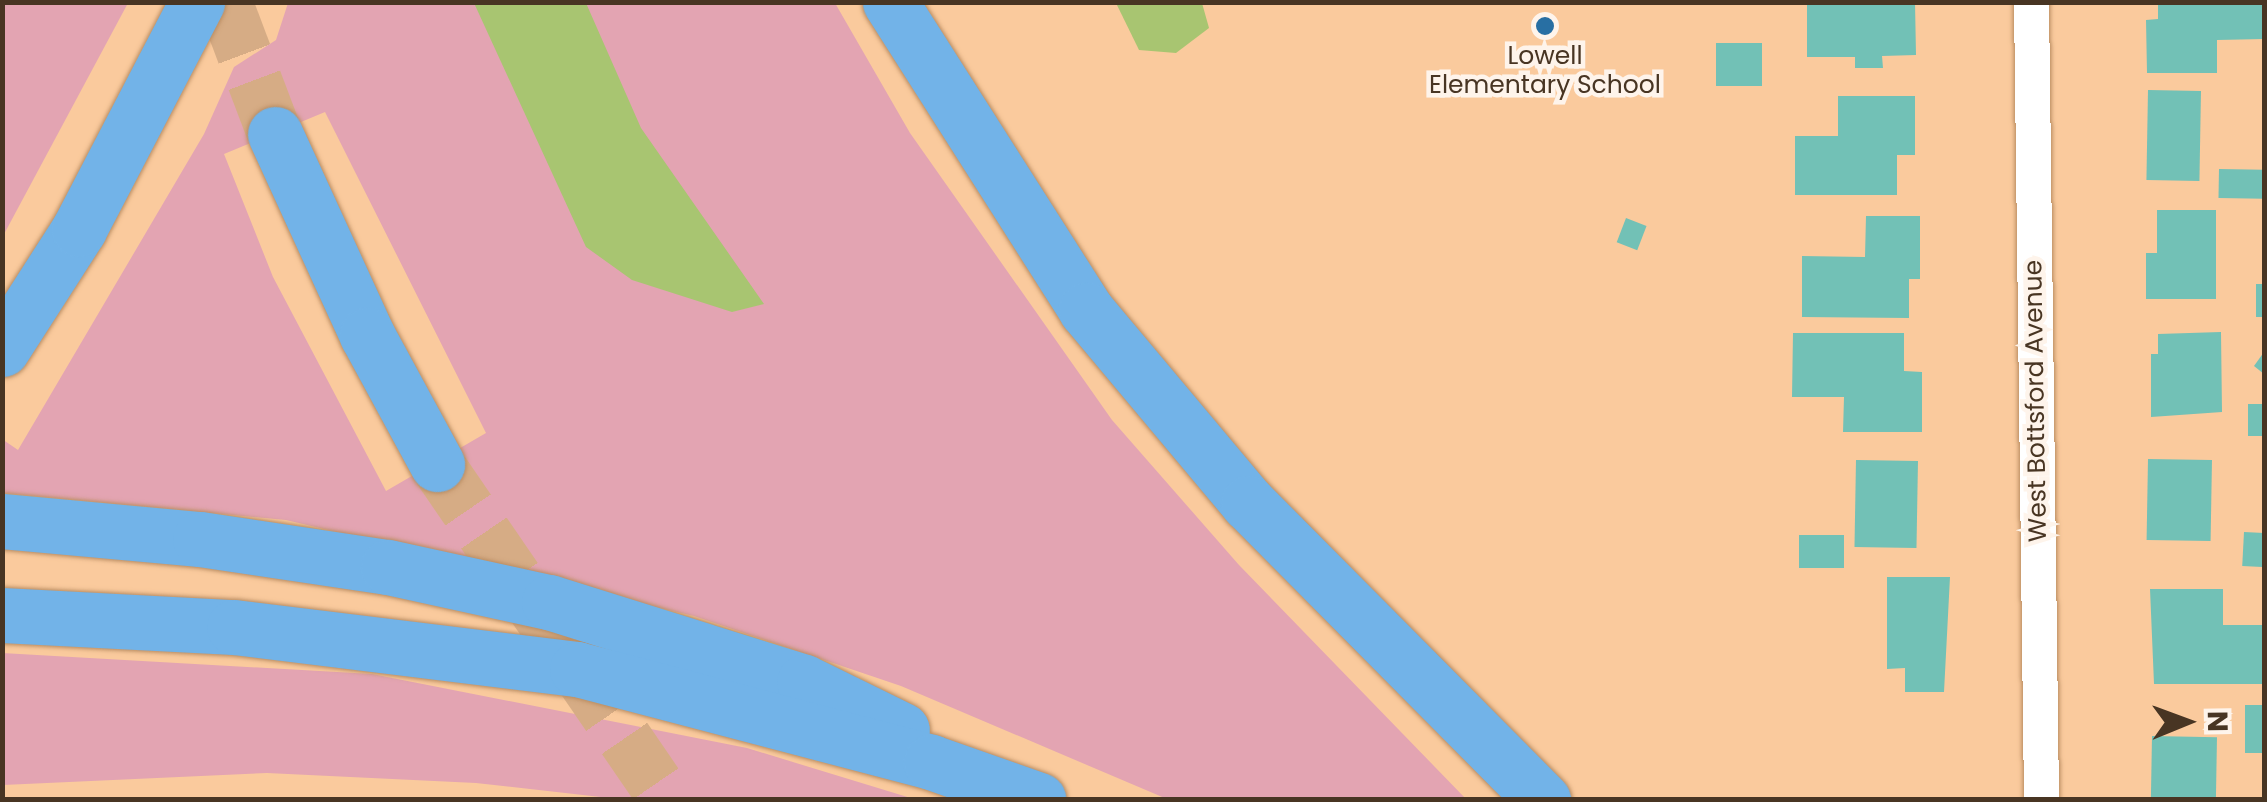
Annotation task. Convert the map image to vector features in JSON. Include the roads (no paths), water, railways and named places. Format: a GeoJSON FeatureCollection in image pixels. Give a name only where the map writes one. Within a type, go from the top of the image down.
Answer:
{"type":"FeatureCollection","features":[{"type":"Feature","properties":{"kind":"highway"},"geometry":{"type":"LineString","coordinates":[[2,349],[79,230],[197,2]]}},
{"type":"Feature","properties":{"kind":"highway"},"geometry":{"type":"LineString","coordinates":[[890,2],[1086,310],[1248,504],[1543,800]]}},
{"type":"Feature","properties":{"kind":"highway"},"geometry":{"type":"LineString","coordinates":[[275,134],[366,335],[436,464]]}},
{"type":"Feature","properties":{"kind":"highway"},"geometry":{"type":"LineString","coordinates":[[2,521],[256,547],[549,602],[804,682],[894,720],[931,762]]}},
{"type":"Feature","properties":{"kind":"highway"},"geometry":{"type":"LineString","coordinates":[[2,615],[234,626],[577,669],[931,762],[1039,800]]}},
{"type":"Feature","properties":{"kind":"street","name":"West Bottsford Avenue"},"geometry":{"type":"LineString","coordinates":[[2031,2],[2041,800]]}},
{"type":"Feature","properties":{"kind":"tunnel"},"geometry":{"type":"LineString","coordinates":[[225,2],[275,134]]}},
{"type":"Feature","properties":{"kind":"tunnel"},"geometry":{"type":"LineString","coordinates":[[437,464],[667,800]]}},
{"type":"Feature","properties":{"kind":"place","name":"Lowell Elementary School"},"geometry":{"type":"Point","coordinates":[1545,26]}}]}
